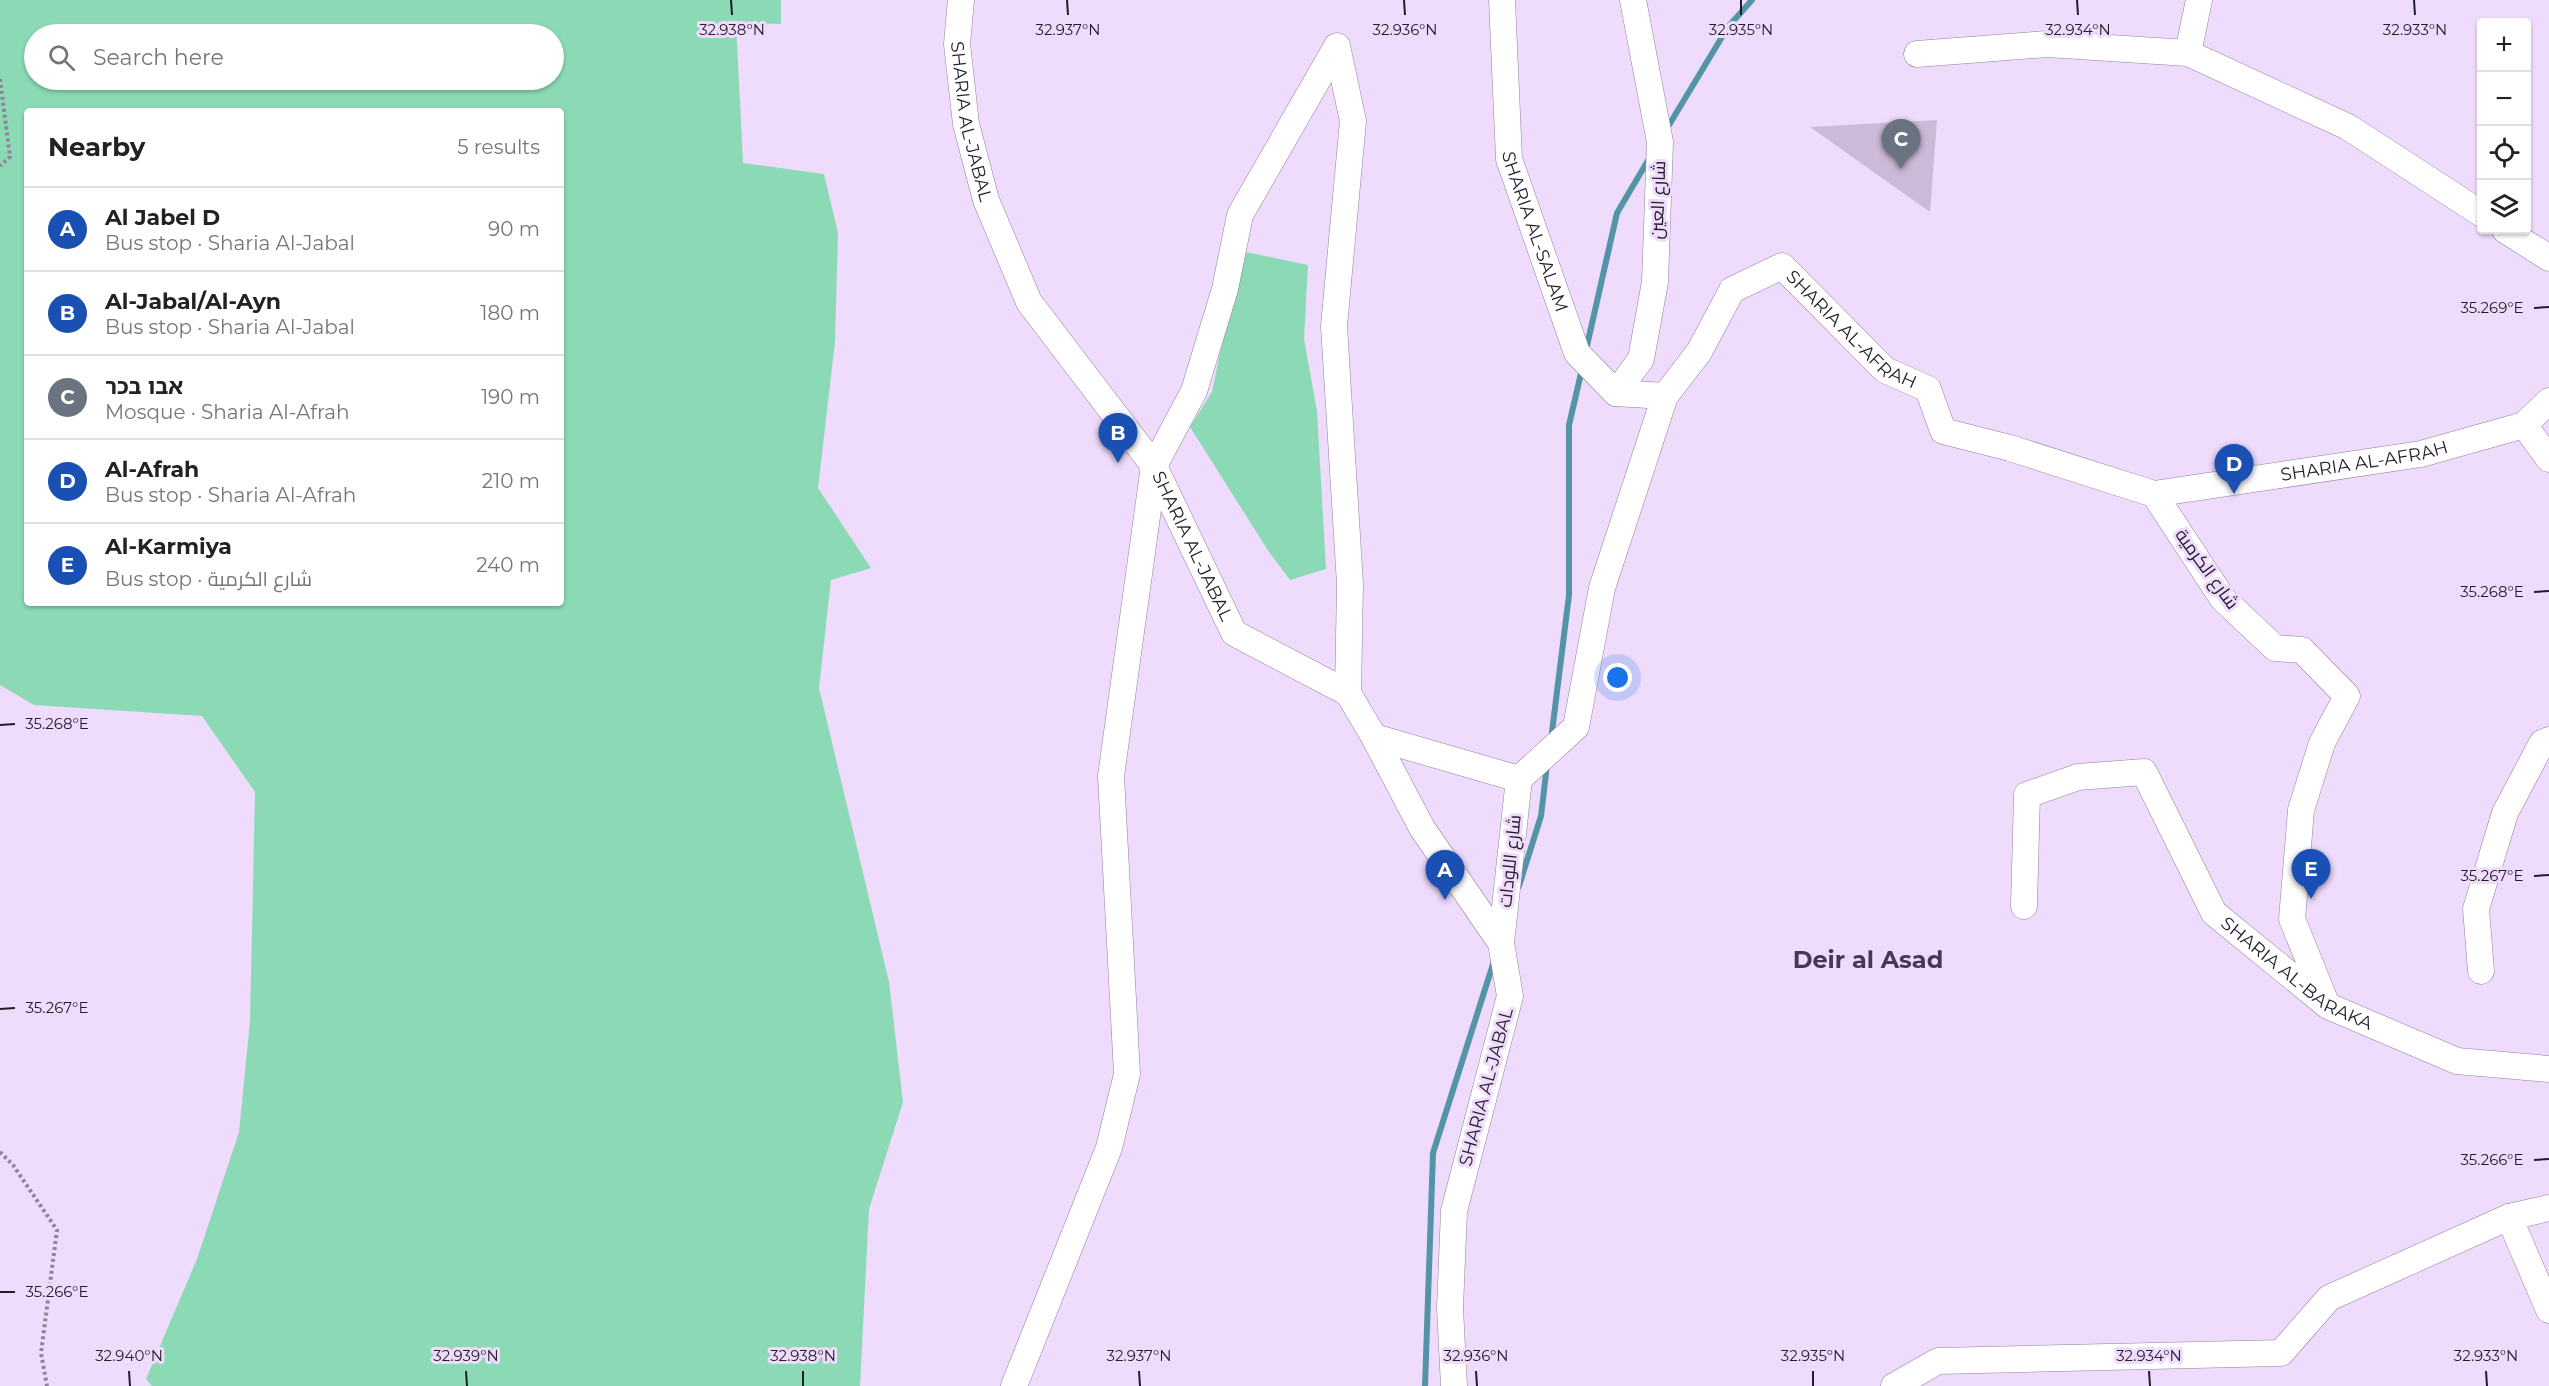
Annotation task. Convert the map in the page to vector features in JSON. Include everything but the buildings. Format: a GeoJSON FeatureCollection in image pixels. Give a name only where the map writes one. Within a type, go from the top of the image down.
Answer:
{"type":"FeatureCollection","features":[{"type":"Feature","properties":{"kind":"street","name":"SHARIA AL-JABAL"},"geometry":{"type":"LineString","coordinates":[[961,0],[957,44],[966,124],[986,200],[1029,302],[1154,466],[1234,633],[1347,693],[1374,737],[1422,828],[1501,943],[1510,996],[1454,1211],[1450,1308],[1454,1386]]}},
{"type":"Feature","properties":{"kind":"street","name":"SHARIA AL-SALAM"},"geometry":{"type":"LineString","coordinates":[[1502,0],[1509,159],[1577,353],[1616,393]]}},
{"type":"Feature","properties":{"kind":"street","name":"شارع العين"},"geometry":{"type":"LineString","coordinates":[[1616,393],[1641,358],[1655,282],[1660,142],[1633,0]]}},
{"type":"Feature","properties":{"kind":"street"},"geometry":{"type":"LineString","coordinates":[[2188,53],[2199,0]]}},
{"type":"Feature","properties":{"kind":"street"},"geometry":{"type":"LineString","coordinates":[[1917,54],[2047,44],[2188,53],[2348,127],[2477,211]]}},
{"type":"Feature","properties":{"kind":"street"},"geometry":{"type":"LineString","coordinates":[[1014,1386],[1109,1148],[1127,1074],[1111,776],[1154,466],[1194,391],[1225,289],[1240,215],[1337,46],[1353,121],[1334,326],[1350,584],[1347,693]]}},
{"type":"Feature","properties":{"kind":"street"},"geometry":{"type":"LineString","coordinates":[[2511,234],[2549,258]]}},
{"type":"Feature","properties":{"kind":"street","name":"SHARIA AL-AFRAH"},"geometry":{"type":"LineString","coordinates":[[1519,779],[1576,727],[1602,588],[1665,396],[1699,352],[1732,290],[1782,266],[1885,370],[1928,389],[1943,431],[2010,448],[2154,494],[2421,454],[2524,425],[2549,401]]}},
{"type":"Feature","properties":{"kind":"street"},"geometry":{"type":"LineString","coordinates":[[1616,393],[1665,396]]}},
{"type":"Feature","properties":{"kind":"street"},"geometry":{"type":"LineString","coordinates":[[2524,425],[2549,459]]}},
{"type":"Feature","properties":{"kind":"street","name":"شارع الكرمية"},"geometry":{"type":"LineString","coordinates":[[2154,494],[2223,599],[2275,648],[2302,650],[2347,696],[2322,743],[2301,810],[2292,919],[2328,1006]]}},
{"type":"Feature","properties":{"kind":"street"},"geometry":{"type":"LineString","coordinates":[[1374,737],[1519,779]]}},
{"type":"Feature","properties":{"kind":"street"},"geometry":{"type":"LineString","coordinates":[[2481,971],[2476,909],[2505,813],[2542,743],[2549,740]]}},
{"type":"Feature","properties":{"kind":"street","name":"SHARIA AL-BARAKA"},"geometry":{"type":"LineString","coordinates":[[2024,906],[2027,795],[2078,777],[2144,772],[2214,913],[2328,1006],[2457,1061],[2549,1069]]}},
{"type":"Feature","properties":{"kind":"street","name":"شارع اللودات"},"geometry":{"type":"LineString","coordinates":[[1501,943],[1519,779]]}},
{"type":"Feature","properties":{"kind":"street"},"geometry":{"type":"LineString","coordinates":[[1894,1386],[1940,1374],[2281,1353],[2329,1298],[2509,1217],[2549,1208]]}},
{"type":"Feature","properties":{"kind":"street"},"geometry":{"type":"LineString","coordinates":[[2509,1217],[2549,1310]]}},
{"type":"Feature","properties":{"kind":"path"},"geometry":{"type":"LineString","coordinates":[[0,79],[10,157],[0,166]]}},
{"type":"Feature","properties":{"kind":"path"},"geometry":{"type":"LineString","coordinates":[[0,1152],[13,1165],[57,1230],[41,1353],[47,1386]]}},
{"type":"Feature","properties":{"kind":"green space"},"geometry":{"type":"Polygon","coordinates":[[[0,0],[781,0],[781,24],[736,23],[743,163],[824,174],[838,233],[835,342],[818,488],[871,568],[831,580],[819,688],[889,982],[903,1102],[869,1209],[860,1386],[152,1386],[146,1379],[197,1259],[239,1132],[250,1021],[255,792],[202,716],[34,705],[0,685],[0,0]]]}},
{"type":"Feature","properties":{"kind":"green space"},"geometry":{"type":"Polygon","coordinates":[[[1241,251],[1308,265],[1304,339],[1317,411],[1326,569],[1290,580],[1269,552],[1190,427],[1212,392],[1241,251]]]}},
{"type":"Feature","properties":{"kind":"waterway"},"geometry":{"type":"LineString","coordinates":[[1666,130],[1728,27],[1752,0]]}},
{"type":"Feature","properties":{"kind":"waterway"},"geometry":{"type":"LineString","coordinates":[[1586,350],[1617,213],[1650,157]]}},
{"type":"Feature","properties":{"kind":"waterway"},"geometry":{"type":"LineString","coordinates":[[1551,740],[1569,595],[1569,425],[1582,369]]}},
{"type":"Feature","properties":{"kind":"waterway"},"geometry":{"type":"LineString","coordinates":[[1519,886],[1541,816],[1547,765]]}},
{"type":"Feature","properties":{"kind":"waterway"},"geometry":{"type":"LineString","coordinates":[[1425,1386],[1433,1153],[1494,961]]}},
{"type":"Feature","properties":{"kind":"place","name":"אבו בכר"},"geometry":{"type":"Point","coordinates":[1901,169]}},
{"type":"Feature","properties":{"kind":"place","name":"Al-Jabal/Al-Ayn"},"geometry":{"type":"Point","coordinates":[1118,463]}},
{"type":"Feature","properties":{"kind":"place","name":"Al-Afrah"},"geometry":{"type":"Point","coordinates":[2234,494]}},
{"type":"Feature","properties":{"kind":"place","name":"Al-Karmiya"},"geometry":{"type":"Point","coordinates":[2311,899]}},
{"type":"Feature","properties":{"kind":"place","name":"Al Jabel D"},"geometry":{"type":"Point","coordinates":[1445,900]}},
{"type":"Feature","properties":{"kind":"district","name":"Deir al Asad"},"geometry":{"type":"Point","coordinates":[1868,959]}}]}
